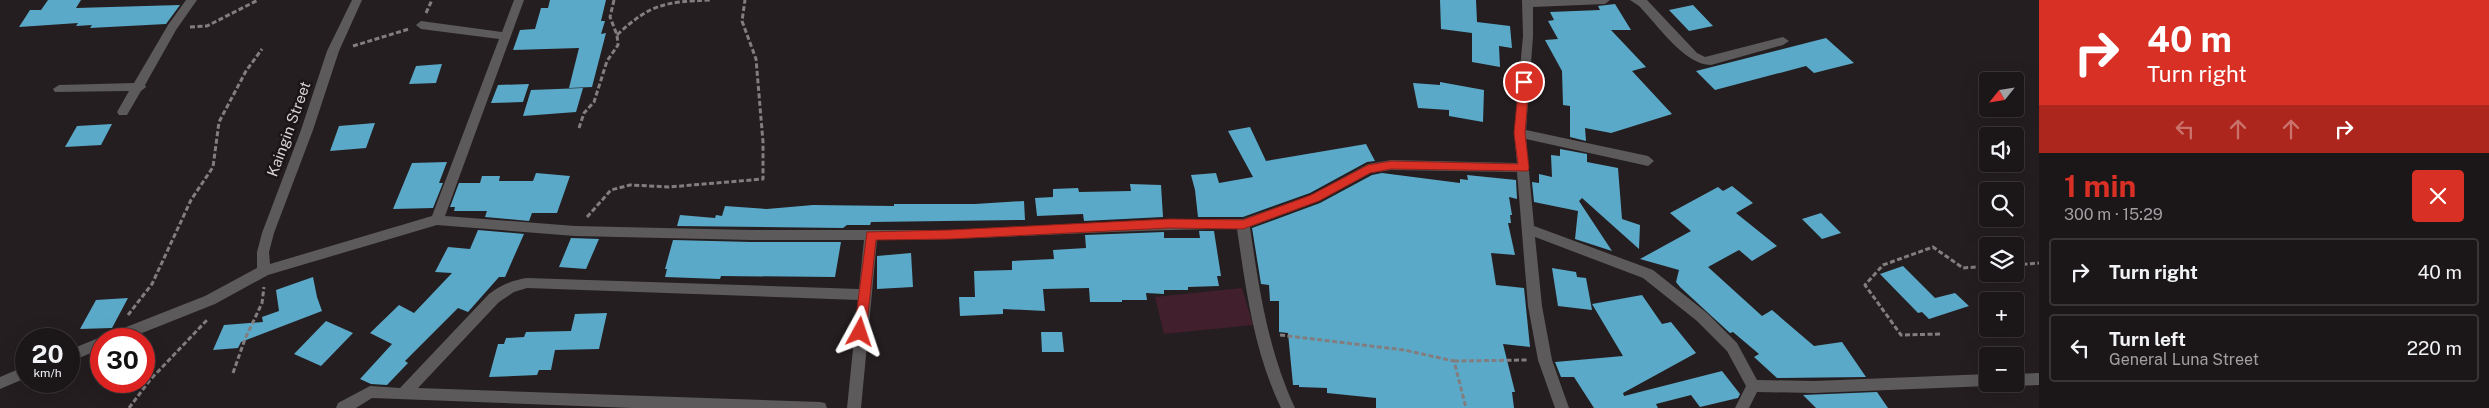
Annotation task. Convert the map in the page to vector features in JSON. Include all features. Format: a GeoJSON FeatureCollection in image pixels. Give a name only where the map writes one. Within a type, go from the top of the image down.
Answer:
{"type":"FeatureCollection","features":[{"type":"Feature","properties":{"kind":"street"},"geometry":{"type":"LineString","coordinates":[[123,112],[140,87],[172,28],[192,0]]}},
{"type":"Feature","properties":{"kind":"street","name":"Kaingin Street"},"geometry":{"type":"LineString","coordinates":[[264,271],[263,252],[268,233],[307,130],[333,51],[357,0]]}},
{"type":"Feature","properties":{"kind":"street"},"geometry":{"type":"LineString","coordinates":[[437,220],[519,0]]}},
{"type":"Feature","properties":{"kind":"street"},"geometry":{"type":"LineString","coordinates":[[1562,408],[1545,360],[1534,306],[1520,133],[1528,36],[1527,2],[1604,0]]}},
{"type":"Feature","properties":{"kind":"street"},"geometry":{"type":"LineString","coordinates":[[1635,0],[1644,3],[1693,56],[1703,61],[1711,61],[1783,41]]}},
{"type":"Feature","properties":{"kind":"street"},"geometry":{"type":"LineString","coordinates":[[421,25],[506,36]]}},
{"type":"Feature","properties":{"kind":"street"},"geometry":{"type":"LineString","coordinates":[[59,89],[140,87]]}},
{"type":"Feature","properties":{"kind":"street"},"geometry":{"type":"LineString","coordinates":[[1520,133],[1648,161]]}},
{"type":"Feature","properties":{"kind":"street"},"geometry":{"type":"LineString","coordinates":[[139,328],[210,300],[264,271],[437,220],[575,231],[871,235],[950,235],[1169,224],[1243,224],[1315,198],[1368,169],[1391,165],[1524,168]]}},
{"type":"Feature","properties":{"kind":"street"},"geometry":{"type":"LineString","coordinates":[[1243,224],[1262,333],[1278,391],[1288,408]]}},
{"type":"Feature","properties":{"kind":"street"},"geometry":{"type":"LineString","coordinates":[[1528,229],[1648,274],[1702,317],[1732,347],[1746,368],[1753,386],[1742,408]]}},
{"type":"Feature","properties":{"kind":"street"},"geometry":{"type":"LineString","coordinates":[[854,408],[871,235]]}},
{"type":"Feature","properties":{"kind":"street"},"geometry":{"type":"LineString","coordinates":[[403,394],[494,298],[503,290],[516,284],[864,295]]}},
{"type":"Feature","properties":{"kind":"street"},"geometry":{"type":"LineString","coordinates":[[0,383],[15,377]]}},
{"type":"Feature","properties":{"kind":"street"},"geometry":{"type":"LineString","coordinates":[[1753,386],[1814,387],[1979,380]]}},
{"type":"Feature","properties":{"kind":"street"},"geometry":{"type":"LineString","coordinates":[[2024,380],[2039,380]]}},
{"type":"Feature","properties":{"kind":"street"},"geometry":{"type":"LineString","coordinates":[[343,408],[370,392],[820,408]]}},
{"type":"Feature","properties":{"kind":"path"},"geometry":{"type":"LineString","coordinates":[[172,28],[207,26],[258,0]]}},
{"type":"Feature","properties":{"kind":"path"},"geometry":{"type":"LineString","coordinates":[[579,128],[584,113],[594,102],[607,60],[618,45],[617,35],[610,17],[614,0]]}},
{"type":"Feature","properties":{"kind":"path"},"geometry":{"type":"LineString","coordinates":[[617,35],[634,18],[668,2],[710,0]]}},
{"type":"Feature","properties":{"kind":"path"},"geometry":{"type":"LineString","coordinates":[[575,231],[611,190],[630,185],[669,188],[763,179],[763,142],[756,59],[742,21],[745,0]]}},
{"type":"Feature","properties":{"kind":"path"},"geometry":{"type":"LineString","coordinates":[[333,51],[382,40],[421,25]]}},
{"type":"Feature","properties":{"kind":"path"},"geometry":{"type":"LineString","coordinates":[[121,323],[152,284],[191,200],[213,167],[219,122],[246,71],[262,49]]}},
{"type":"Feature","properties":{"kind":"path"},"geometry":{"type":"LineString","coordinates":[[1940,334],[1901,335],[1865,285],[1883,265],[1933,247],[1964,268],[1979,267]]}},
{"type":"Feature","properties":{"kind":"path"},"geometry":{"type":"LineString","coordinates":[[2024,264],[2039,263]]}},
{"type":"Feature","properties":{"kind":"path"},"geometry":{"type":"LineString","coordinates":[[233,373],[264,296],[264,271]]}},
{"type":"Feature","properties":{"kind":"path"},"geometry":{"type":"LineString","coordinates":[[129,408],[150,380],[209,318],[210,300]]}},
{"type":"Feature","properties":{"kind":"path"},"geometry":{"type":"LineString","coordinates":[[1262,333],[1404,350],[1454,361],[1545,360]]}},
{"type":"Feature","properties":{"kind":"path"},"geometry":{"type":"LineString","coordinates":[[1454,361],[1466,408]]}},
{"type":"Feature","properties":{"kind":"shaded area"},"geometry":{"type":"Polygon","coordinates":[[[1242,288],[1253,325],[1164,334],[1155,297],[1242,288]]]}},
{"type":"Feature","properties":{"kind":"building"},"geometry":{"type":"Polygon","coordinates":[[[48,0],[81,0],[76,8],[180,5],[166,24],[90,28],[92,25],[76,26],[78,23],[19,27],[30,10],[41,10],[48,0]]]}},
{"type":"Feature","properties":{"kind":"building"},"geometry":{"type":"Polygon","coordinates":[[[550,0],[606,0],[601,21],[605,21],[601,34],[606,33],[592,87],[569,88],[579,48],[513,50],[520,30],[535,29],[541,8],[548,8],[550,0]]]}},
{"type":"Feature","properties":{"kind":"building"},"geometry":{"type":"Polygon","coordinates":[[[1440,0],[1476,0],[1477,22],[1510,26],[1512,48],[1499,46],[1500,67],[1472,62],[1472,33],[1441,29],[1440,0]]]}},
{"type":"Feature","properties":{"kind":"building"},"geometry":{"type":"Polygon","coordinates":[[[1615,4],[1631,30],[1611,30],[1646,67],[1632,71],[1672,114],[1611,133],[1585,128],[1586,141],[1570,137],[1570,106],[1563,105],[1562,71],[1545,40],[1558,39],[1548,21],[1554,20],[1550,12],[1600,10],[1598,6],[1615,4]]]}},
{"type":"Feature","properties":{"kind":"building"},"geometry":{"type":"Polygon","coordinates":[[[1693,5],[1713,26],[1689,31],[1669,10],[1693,5]]]}},
{"type":"Feature","properties":{"kind":"building"},"geometry":{"type":"Polygon","coordinates":[[[1826,38],[1854,63],[1814,73],[1806,66],[1715,90],[1696,71],[1826,38]]]}},
{"type":"Feature","properties":{"kind":"building"},"geometry":{"type":"Polygon","coordinates":[[[442,64],[436,83],[409,84],[416,66],[442,64]]]}},
{"type":"Feature","properties":{"kind":"building"},"geometry":{"type":"Polygon","coordinates":[[[1440,82],[1484,90],[1483,122],[1449,116],[1449,110],[1418,108],[1413,83],[1440,85],[1440,82]]]}},
{"type":"Feature","properties":{"kind":"building"},"geometry":{"type":"Polygon","coordinates":[[[529,84],[523,102],[491,103],[498,85],[529,84]]]}},
{"type":"Feature","properties":{"kind":"building"},"geometry":{"type":"Polygon","coordinates":[[[583,88],[576,112],[523,116],[531,90],[583,88]]]}},
{"type":"Feature","properties":{"kind":"building"},"geometry":{"type":"Polygon","coordinates":[[[375,123],[366,148],[330,151],[339,126],[375,123]]]}},
{"type":"Feature","properties":{"kind":"building"},"geometry":{"type":"Polygon","coordinates":[[[112,124],[101,145],[65,147],[77,126],[112,124]]]}},
{"type":"Feature","properties":{"kind":"building"},"geometry":{"type":"Polygon","coordinates":[[[1250,127],[1266,161],[1366,144],[1375,161],[1367,162],[1310,193],[1243,217],[1198,217],[1191,175],[1216,173],[1219,183],[1253,177],[1228,131],[1250,127]]]}},
{"type":"Feature","properties":{"kind":"building"},"geometry":{"type":"Polygon","coordinates":[[[1560,149],[1587,154],[1587,162],[1618,168],[1622,219],[1640,225],[1639,249],[1582,198],[1579,201],[1612,251],[1575,239],[1578,211],[1534,202],[1532,182],[1539,183],[1539,174],[1552,177],[1551,155],[1560,156],[1560,149]]]}},
{"type":"Feature","properties":{"kind":"building"},"geometry":{"type":"Polygon","coordinates":[[[447,162],[439,183],[443,183],[433,208],[393,209],[412,163],[447,162]]]}},
{"type":"Feature","properties":{"kind":"building"},"geometry":{"type":"Polygon","coordinates":[[[536,173],[570,176],[557,213],[532,213],[529,221],[485,217],[487,211],[454,211],[455,207],[450,207],[459,183],[480,183],[482,176],[500,176],[499,181],[533,181],[536,173]]]}},
{"type":"Feature","properties":{"kind":"building"},"geometry":{"type":"Polygon","coordinates":[[[1382,173],[1460,183],[1460,179],[1468,180],[1467,175],[1516,180],[1517,199],[1509,197],[1512,215],[1510,215],[1511,223],[1508,223],[1515,255],[1491,253],[1496,285],[1524,288],[1530,347],[1503,344],[1515,392],[1512,392],[1514,408],[1376,408],[1376,398],[1327,393],[1327,388],[1293,385],[1288,333],[1279,332],[1279,301],[1270,301],[1269,285],[1261,284],[1252,228],[1320,203],[1372,175],[1382,173]]]}},
{"type":"Feature","properties":{"kind":"building"},"geometry":{"type":"Polygon","coordinates":[[[1130,184],[1161,185],[1163,217],[1084,221],[1083,214],[1037,216],[1035,198],[1053,197],[1053,189],[1078,188],[1079,192],[1131,191],[1130,184]]]}},
{"type":"Feature","properties":{"kind":"building"},"geometry":{"type":"Polygon","coordinates":[[[1732,186],[1753,203],[1736,213],[1777,246],[1752,261],[1739,250],[1708,267],[1762,316],[1772,310],[1814,346],[1842,342],[1866,377],[1777,378],[1754,357],[1759,354],[1733,332],[1730,333],[1680,287],[1676,282],[1679,270],[1640,259],[1691,231],[1670,213],[1718,187],[1723,191],[1732,186]]]}},
{"type":"Feature","properties":{"kind":"building"},"geometry":{"type":"Polygon","coordinates":[[[1024,201],[1025,220],[871,222],[870,225],[847,225],[843,228],[677,226],[680,215],[715,218],[716,215],[722,216],[725,206],[767,209],[813,205],[894,206],[894,204],[975,204],[1024,201]]]}},
{"type":"Feature","properties":{"kind":"building"},"geometry":{"type":"Polygon","coordinates":[[[1821,213],[1841,233],[1822,239],[1802,219],[1821,213]]]}},
{"type":"Feature","properties":{"kind":"building"},"geometry":{"type":"Polygon","coordinates":[[[478,230],[524,234],[505,277],[499,277],[468,312],[458,308],[405,361],[408,363],[387,385],[371,384],[360,379],[392,344],[370,333],[399,305],[414,313],[452,273],[435,272],[448,247],[470,249],[478,230]]]}},
{"type":"Feature","properties":{"kind":"building"},"geometry":{"type":"Polygon","coordinates":[[[1199,231],[1214,231],[1221,276],[1217,276],[1219,286],[1188,287],[1188,290],[1164,290],[1164,294],[1146,293],[1147,300],[1122,300],[1122,302],[1090,302],[1089,288],[1043,289],[1045,311],[1003,309],[1003,314],[960,316],[959,297],[975,297],[974,271],[1012,270],[1012,261],[1054,259],[1053,250],[1086,248],[1085,235],[1164,232],[1164,238],[1200,238],[1199,231]]]}},
{"type":"Feature","properties":{"kind":"building"},"geometry":{"type":"Polygon","coordinates":[[[571,238],[599,239],[586,269],[559,267],[571,238]]]}},
{"type":"Feature","properties":{"kind":"building"},"geometry":{"type":"Polygon","coordinates":[[[673,240],[841,242],[835,277],[721,276],[720,279],[665,277],[667,269],[665,269],[673,240]]]}},
{"type":"Feature","properties":{"kind":"building"},"geometry":{"type":"Polygon","coordinates":[[[911,253],[913,287],[877,289],[877,256],[911,253]]]}},
{"type":"Feature","properties":{"kind":"building"},"geometry":{"type":"Polygon","coordinates":[[[1903,266],[1935,298],[1955,293],[1969,306],[1929,319],[1922,312],[1918,313],[1880,274],[1903,266]]]}},
{"type":"Feature","properties":{"kind":"building"},"geometry":{"type":"Polygon","coordinates":[[[1552,268],[1576,272],[1577,277],[1586,278],[1592,310],[1558,306],[1552,268]]]}},
{"type":"Feature","properties":{"kind":"building"},"geometry":{"type":"Polygon","coordinates":[[[313,277],[322,311],[241,342],[238,348],[213,350],[224,325],[263,322],[262,317],[279,311],[276,290],[313,277]]]}},
{"type":"Feature","properties":{"kind":"building"},"geometry":{"type":"Polygon","coordinates":[[[1642,295],[1662,324],[1671,322],[1696,353],[1623,393],[1624,396],[1722,371],[1740,394],[1738,398],[1700,407],[1691,395],[1656,404],[1658,408],[1594,408],[1574,377],[1561,377],[1555,362],[1623,356],[1592,304],[1642,295]]]}},
{"type":"Feature","properties":{"kind":"building"},"geometry":{"type":"Polygon","coordinates":[[[128,298],[112,328],[80,329],[96,300],[128,298]]]}},
{"type":"Feature","properties":{"kind":"building"},"geometry":{"type":"Polygon","coordinates":[[[607,313],[599,349],[555,350],[551,370],[539,370],[537,375],[489,377],[498,344],[504,344],[506,338],[524,337],[526,332],[571,331],[575,314],[607,313]]]}},
{"type":"Feature","properties":{"kind":"building"},"geometry":{"type":"Polygon","coordinates":[[[326,321],[353,333],[321,366],[294,354],[326,321]]]}},
{"type":"Feature","properties":{"kind":"building"},"geometry":{"type":"Polygon","coordinates":[[[1041,332],[1062,332],[1064,352],[1042,352],[1041,332]]]}},
{"type":"Feature","properties":{"kind":"building"},"geometry":{"type":"Polygon","coordinates":[[[1877,392],[1888,408],[1816,408],[1803,395],[1877,392]]]}},
{"type":"Feature","properties":{"kind":"route"},"geometry":{"type":"LineString","coordinates":[[860,332],[871,235],[950,235],[1169,224],[1243,224],[1260,216],[1285,210],[1315,198],[1368,169],[1391,165],[1524,168],[1520,133],[1524,82]]}}]}
